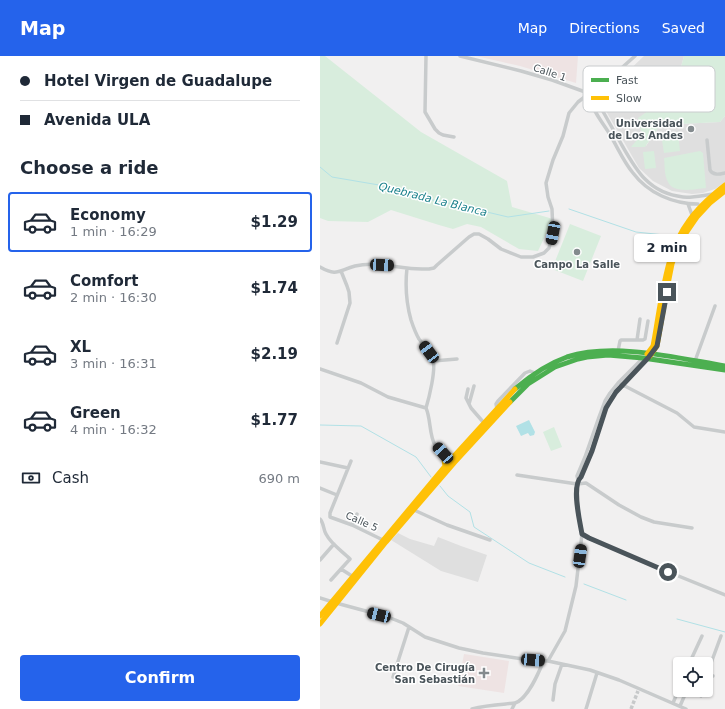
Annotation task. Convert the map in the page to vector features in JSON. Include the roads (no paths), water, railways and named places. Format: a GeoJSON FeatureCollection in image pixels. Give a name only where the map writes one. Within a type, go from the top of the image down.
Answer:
{"type":"FeatureCollection","features":[{"type":"Feature","properties":{"kind":"street"},"geometry":{"type":"LineString","coordinates":[[426,56],[424,112],[439,133],[454,136]]}},
{"type":"Feature","properties":{"kind":"street","name":"Calle 1"},"geometry":{"type":"LineString","coordinates":[[460,56],[552,80],[583,91]]}},
{"type":"Feature","properties":{"kind":"street"},"geometry":{"type":"LineString","coordinates":[[624,66],[634,56]]}},
{"type":"Feature","properties":{"kind":"street"},"geometry":{"type":"LineString","coordinates":[[320,267],[334,273],[355,266],[367,265],[429,269],[434,268],[461,243],[474,234],[483,235],[501,249],[521,257],[533,257],[544,253],[549,248],[553,233],[552,209],[546,183],[548,175],[563,136],[569,113],[583,98]]}},
{"type":"Feature","properties":{"kind":"street"},"geometry":{"type":"LineString","coordinates":[[596,112],[632,172],[648,188],[665,198],[701,206]]}},
{"type":"Feature","properties":{"kind":"street"},"geometry":{"type":"LineString","coordinates":[[603,112],[634,166],[645,179],[657,188],[666,193],[684,197],[714,194]]}},
{"type":"Feature","properties":{"kind":"street"},"geometry":{"type":"LineString","coordinates":[[707,140],[711,172],[714,174],[725,173]]}},
{"type":"Feature","properties":{"kind":"street"},"geometry":{"type":"LineString","coordinates":[[648,356],[653,346],[666,272],[676,241],[692,215],[725,185]]}},
{"type":"Feature","properties":{"kind":"street"},"geometry":{"type":"LineString","coordinates":[[512,709],[515,703],[530,689],[546,660],[565,631],[576,586],[582,534],[577,506],[577,476],[601,410],[610,393],[621,384],[657,346],[672,267],[677,250],[701,206],[725,191]]}},
{"type":"Feature","properties":{"kind":"street"},"geometry":{"type":"LineString","coordinates":[[690,197],[701,206]]}},
{"type":"Feature","properties":{"kind":"street"},"geometry":{"type":"LineString","coordinates":[[688,204],[692,215]]}},
{"type":"Feature","properties":{"kind":"street"},"geometry":{"type":"LineString","coordinates":[[407,268],[405,281],[406,292],[414,329],[433,361],[433,374],[426,408],[429,414],[432,436],[435,444],[452,462]]}},
{"type":"Feature","properties":{"kind":"street"},"geometry":{"type":"LineString","coordinates":[[337,343],[350,303],[348,286],[341,271]]}},
{"type":"Feature","properties":{"kind":"street"},"geometry":{"type":"LineString","coordinates":[[695,361],[715,306]]}},
{"type":"Feature","properties":{"kind":"street"},"geometry":{"type":"LineString","coordinates":[[637,340],[640,319]]}},
{"type":"Feature","properties":{"kind":"street"},"geometry":{"type":"LineString","coordinates":[[618,351],[621,340],[645,339],[648,320]]}},
{"type":"Feature","properties":{"kind":"street"},"geometry":{"type":"LineString","coordinates":[[320,624],[352,576],[414,510],[484,423],[512,392],[535,373],[556,362],[573,356],[593,352],[618,351],[725,370]]}},
{"type":"Feature","properties":{"kind":"street"},"geometry":{"type":"LineString","coordinates":[[320,616],[334,602],[444,466],[452,462],[521,391],[535,379],[555,367],[583,358],[599,355],[648,356],[725,366]]}},
{"type":"Feature","properties":{"kind":"street"},"geometry":{"type":"LineString","coordinates":[[433,361],[457,359]]}},
{"type":"Feature","properties":{"kind":"street"},"geometry":{"type":"LineString","coordinates":[[320,369],[361,384],[388,397],[426,408]]}},
{"type":"Feature","properties":{"kind":"street"},"geometry":{"type":"LineString","coordinates":[[621,384],[676,414],[694,427],[725,432]]}},
{"type":"Feature","properties":{"kind":"street"},"geometry":{"type":"LineString","coordinates":[[470,404],[474,386]]}},
{"type":"Feature","properties":{"kind":"street"},"geometry":{"type":"LineString","coordinates":[[468,389],[466,398],[471,408],[484,423]]}},
{"type":"Feature","properties":{"kind":"street"},"geometry":{"type":"LineString","coordinates":[[443,453],[444,466]]}},
{"type":"Feature","properties":{"kind":"street"},"geometry":{"type":"LineString","coordinates":[[320,462],[348,468]]}},
{"type":"Feature","properties":{"kind":"street"},"geometry":{"type":"LineString","coordinates":[[320,488],[337,495],[351,462]]}},
{"type":"Feature","properties":{"kind":"street"},"geometry":{"type":"LineString","coordinates":[[517,475],[586,483],[619,505],[641,517],[654,522],[692,528]]}},
{"type":"Feature","properties":{"kind":"street","name":"Calle 5"},"geometry":{"type":"LineString","coordinates":[[337,495],[330,513],[330,517],[385,540]]}},
{"type":"Feature","properties":{"kind":"street"},"geometry":{"type":"LineString","coordinates":[[414,510],[447,525],[490,540]]}},
{"type":"Feature","properties":{"kind":"street"},"geometry":{"type":"LineString","coordinates":[[352,525],[357,514]]}},
{"type":"Feature","properties":{"kind":"street"},"geometry":{"type":"LineString","coordinates":[[320,519],[325,533],[334,544],[350,558],[331,580]]}},
{"type":"Feature","properties":{"kind":"street"},"geometry":{"type":"LineString","coordinates":[[320,528],[323,525]]}},
{"type":"Feature","properties":{"kind":"street"},"geometry":{"type":"LineString","coordinates":[[582,534],[639,560],[725,595]]}},
{"type":"Feature","properties":{"kind":"street"},"geometry":{"type":"LineString","coordinates":[[320,560],[334,544]]}},
{"type":"Feature","properties":{"kind":"street"},"geometry":{"type":"LineString","coordinates":[[342,569],[352,576]]}},
{"type":"Feature","properties":{"kind":"street"},"geometry":{"type":"LineString","coordinates":[[320,598],[388,617],[403,623],[425,637],[465,650],[523,659],[546,660],[597,672],[686,709]]}},
{"type":"Feature","properties":{"kind":"street"},"geometry":{"type":"LineString","coordinates":[[393,677],[409,627]]}},
{"type":"Feature","properties":{"kind":"street"},"geometry":{"type":"LineString","coordinates":[[693,657],[702,636]]}},
{"type":"Feature","properties":{"kind":"street"},"geometry":{"type":"LineString","coordinates":[[713,657],[721,636]]}},
{"type":"Feature","properties":{"kind":"street"},"geometry":{"type":"LineString","coordinates":[[553,700],[555,684],[562,664]]}},
{"type":"Feature","properties":{"kind":"street"},"geometry":{"type":"LineString","coordinates":[[586,709],[597,672]]}},
{"type":"Feature","properties":{"kind":"street"},"geometry":{"type":"LineString","coordinates":[[673,703],[675,697]]}},
{"type":"Feature","properties":{"kind":"street"},"geometry":{"type":"LineString","coordinates":[[680,706],[684,697]]}},
{"type":"Feature","properties":{"kind":"street"},"geometry":{"type":"LineString","coordinates":[[472,709],[515,703]]}},
{"type":"Feature","properties":{"kind":"water"},"geometry":{"type":"Polygon","coordinates":[[[529,420],[535,432],[534,435],[530,436],[528,433],[521,436],[516,426],[529,420]]]}},
{"type":"Feature","properties":{"kind":"waterway","name":"Quebrada La Blanca"},"geometry":{"type":"LineString","coordinates":[[320,167],[332,177],[379,185],[411,196],[508,217],[549,211]]}},
{"type":"Feature","properties":{"kind":"waterway","name":"Quebrada La Blanca"},"geometry":{"type":"LineString","coordinates":[[569,209],[636,232],[674,236]]}},
{"type":"Feature","properties":{"kind":"waterway"},"geometry":{"type":"LineString","coordinates":[[320,425],[361,426],[416,457],[431,477]]}},
{"type":"Feature","properties":{"kind":"waterway"},"geometry":{"type":"LineString","coordinates":[[440,486],[448,496],[470,512],[474,527],[529,563],[565,577]]}},
{"type":"Feature","properties":{"kind":"waterway"},"geometry":{"type":"LineString","coordinates":[[584,584],[626,600]]}},
{"type":"Feature","properties":{"kind":"waterway"},"geometry":{"type":"LineString","coordinates":[[677,619],[725,632]]}},
{"type":"Feature","properties":{"kind":"tunnel"},"geometry":{"type":"LineString","coordinates":[[631,709],[638,691]]}},
{"type":"Feature","properties":{"kind":"place","name":"Universidad de Los Andes"},"geometry":{"type":"Point","coordinates":[691,129]}},
{"type":"Feature","properties":{"kind":"place","name":"Campo La Salle"},"geometry":{"type":"Point","coordinates":[577,252]}},
{"type":"Feature","properties":{"kind":"place","name":"Centro De Cirugía San Sebastián"},"geometry":{"type":"Point","coordinates":[484,673]}}]}
